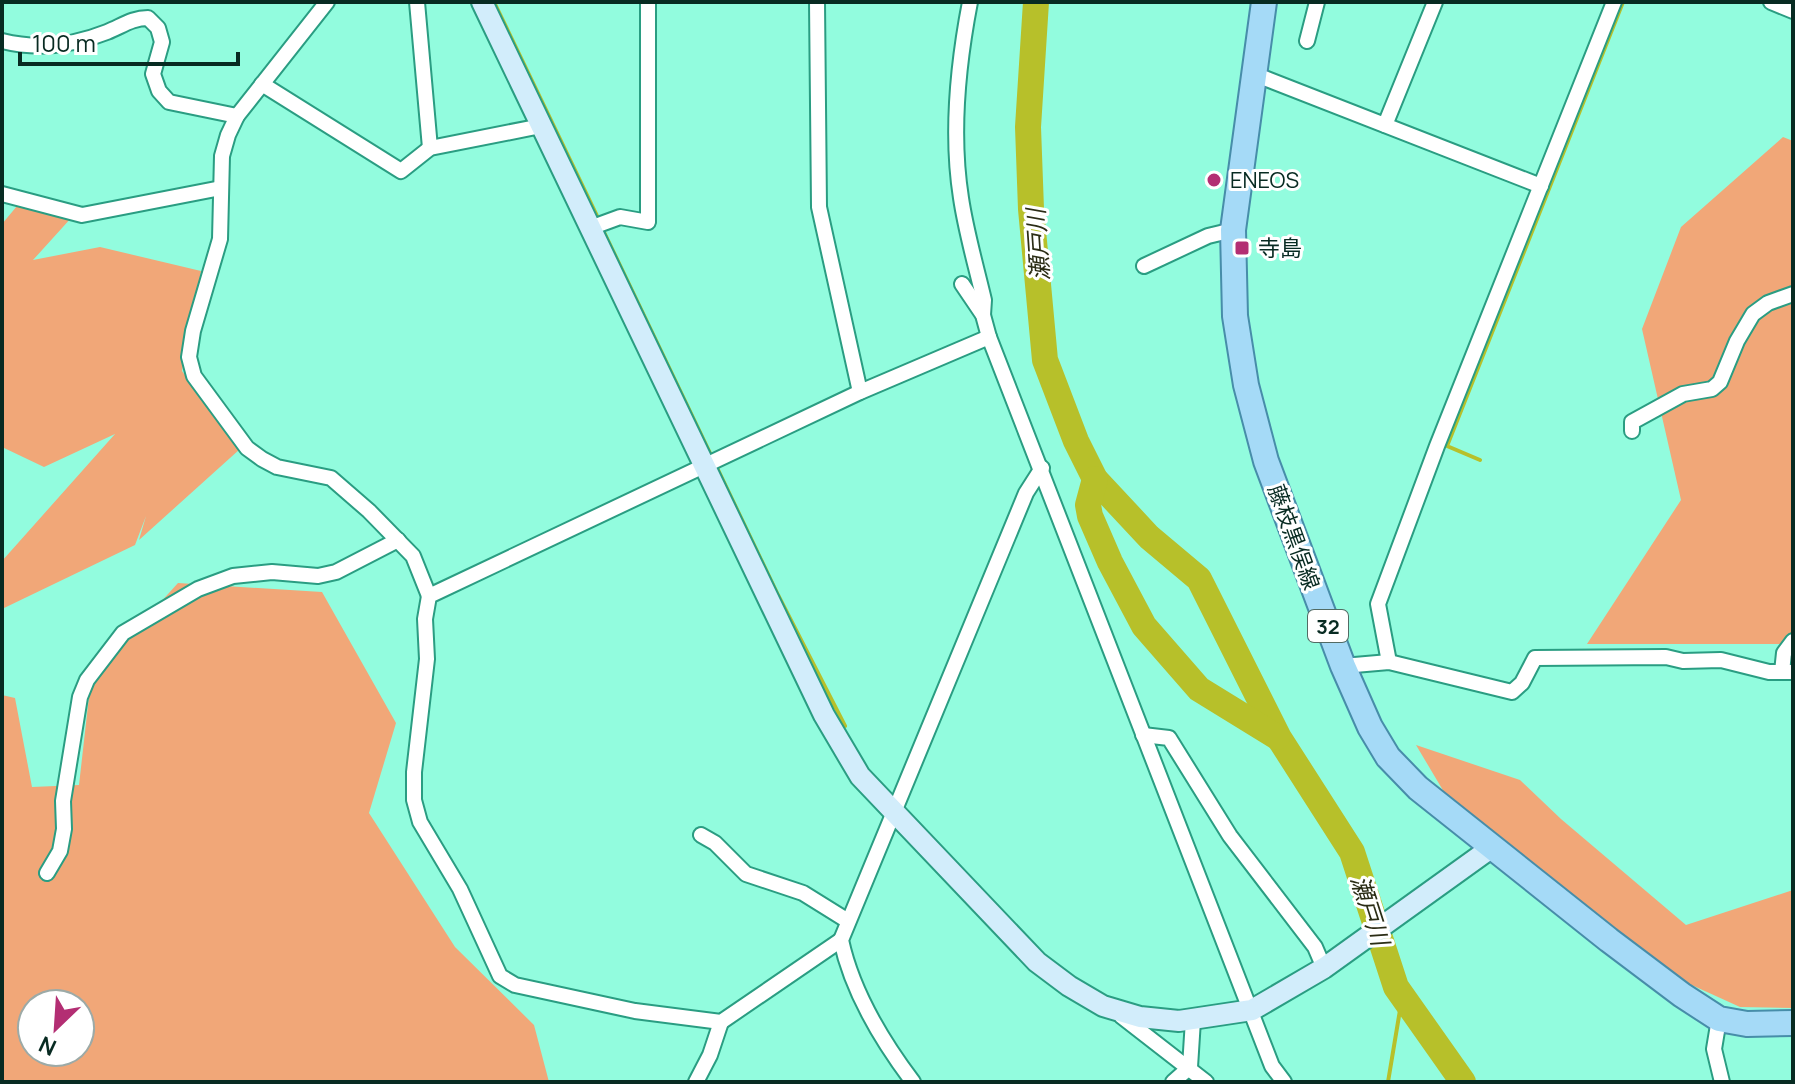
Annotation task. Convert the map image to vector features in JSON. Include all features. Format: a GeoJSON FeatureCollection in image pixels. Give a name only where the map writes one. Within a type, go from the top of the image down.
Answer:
{"type":"FeatureCollection","features":[{"type":"Feature","properties":{"kind":"main road","name":"藤枝黒俣線"},"geometry":{"type":"LineString","coordinates":[[1264,2],[1233,230],[1235,316],[1246,385],[1266,461],[1343,666],[1370,727],[1388,757],[1418,788],[1609,940],[1719,1019],[1747,1024],[1793,1023]]}},
{"type":"Feature","properties":{"kind":"street"},"geometry":{"type":"LineString","coordinates":[[327,2],[237,116],[228,135],[222,156],[218,247],[193,331],[189,357],[194,376],[247,448],[277,467],[331,478],[413,556],[429,596],[425,619],[427,659],[414,772],[414,800],[420,822],[460,889],[500,976],[515,985],[635,1011],[721,1022]]}},
{"type":"Feature","properties":{"kind":"street"},"geometry":{"type":"LineString","coordinates":[[417,2],[430,148]]}},
{"type":"Feature","properties":{"kind":"street"},"geometry":{"type":"LineString","coordinates":[[482,2],[824,715],[860,776],[1037,962],[1069,986],[1132,1023],[1206,1082]]}},
{"type":"Feature","properties":{"kind":"street"},"geometry":{"type":"LineString","coordinates":[[590,228],[620,217],[648,222],[648,2]]}},
{"type":"Feature","properties":{"kind":"street"},"geometry":{"type":"LineString","coordinates":[[817,2],[819,207],[860,392]]}},
{"type":"Feature","properties":{"kind":"street"},"geometry":{"type":"LineString","coordinates":[[970,2],[962,42],[956,148],[961,198],[984,300],[983,315]]}},
{"type":"Feature","properties":{"kind":"street"},"geometry":{"type":"LineString","coordinates":[[1307,41],[1317,2]]}},
{"type":"Feature","properties":{"kind":"street"},"geometry":{"type":"LineString","coordinates":[[1385,125],[1435,2]]}},
{"type":"Feature","properties":{"kind":"street"},"geometry":{"type":"LineString","coordinates":[[1389,662],[1378,604],[1437,446],[1614,2]]}},
{"type":"Feature","properties":{"kind":"street"},"geometry":{"type":"LineString","coordinates":[[1771,2],[1793,11]]}},
{"type":"Feature","properties":{"kind":"street"},"geometry":{"type":"LineString","coordinates":[[2,41],[46,47],[75,43],[109,32],[135,18],[148,18],[158,28],[162,42],[153,74],[159,91],[169,102],[237,116]]}},
{"type":"Feature","properties":{"kind":"street"},"geometry":{"type":"LineString","coordinates":[[1254,74],[1541,186]]}},
{"type":"Feature","properties":{"kind":"street"},"geometry":{"type":"LineString","coordinates":[[262,84],[401,171],[430,148],[541,126]]}},
{"type":"Feature","properties":{"kind":"street"},"geometry":{"type":"LineString","coordinates":[[2,194],[82,215],[221,188]]}},
{"type":"Feature","properties":{"kind":"street"},"geometry":{"type":"LineString","coordinates":[[1144,266],[1208,236],[1233,230]]}},
{"type":"Feature","properties":{"kind":"street"},"geometry":{"type":"LineString","coordinates":[[962,284],[983,315],[1272,1066],[1284,1082]]}},
{"type":"Feature","properties":{"kind":"street"},"geometry":{"type":"LineString","coordinates":[[1632,431],[1632,422],[1683,394],[1712,389],[1720,382],[1737,341],[1753,314],[1768,303],[1793,294]]}},
{"type":"Feature","properties":{"kind":"street"},"geometry":{"type":"LineString","coordinates":[[429,596],[860,392],[989,337]]}},
{"type":"Feature","properties":{"kind":"street"},"geometry":{"type":"LineString","coordinates":[[913,1082],[884,1041],[846,961],[841,940],[1026,493],[1042,468]]}},
{"type":"Feature","properties":{"kind":"street"},"geometry":{"type":"LineString","coordinates":[[47,873],[60,851],[64,829],[63,801],[80,697],[87,680],[123,633],[198,589],[233,576],[272,572],[318,576],[336,572],[398,540]]}},
{"type":"Feature","properties":{"kind":"street"},"geometry":{"type":"LineString","coordinates":[[1343,666],[1389,662],[1512,692],[1522,683],[1535,658],[1666,657],[1683,661],[1721,660],[1769,672],[1787,672],[1784,653],[1793,641]]}},
{"type":"Feature","properties":{"kind":"street"},"geometry":{"type":"LineString","coordinates":[[1143,735],[1169,738],[1230,836],[1315,947],[1324,968]]}},
{"type":"Feature","properties":{"kind":"street"},"geometry":{"type":"LineString","coordinates":[[701,835],[715,843],[746,874],[803,893],[848,921]]}},
{"type":"Feature","properties":{"kind":"street"},"geometry":{"type":"LineString","coordinates":[[1103,1006],[1140,1017],[1193,1020],[1252,1010],[1324,968],[1491,848]]}},
{"type":"Feature","properties":{"kind":"street"},"geometry":{"type":"LineString","coordinates":[[696,1082],[710,1055],[721,1022],[841,940]]}},
{"type":"Feature","properties":{"kind":"street"},"geometry":{"type":"LineString","coordinates":[[1719,1019],[1714,1049],[1722,1082]]}},
{"type":"Feature","properties":{"kind":"street"},"geometry":{"type":"LineString","coordinates":[[1173,1082],[1190,1067],[1193,1020]]}},
{"type":"Feature","properties":{"kind":"shaded area"},"geometry":{"type":"Polygon","coordinates":[[[1783,137],[1793,141],[1793,644],[1587,644],[1681,500],[1642,329],[1681,227],[1783,137]]]}},
{"type":"Feature","properties":{"kind":"shaded area"},"geometry":{"type":"Polygon","coordinates":[[[17,206],[72,217],[33,260],[100,247],[201,271],[182,371],[240,449],[139,540],[146,516],[135,545],[2,609],[2,561],[115,434],[44,467],[2,447],[2,224],[17,206]]]}},
{"type":"Feature","properties":{"kind":"shaded area"},"geometry":{"type":"Polygon","coordinates":[[[178,583],[322,592],[396,723],[369,813],[455,947],[534,1025],[549,1082],[2,1082],[2,695],[15,698],[32,787],[79,785],[91,679],[178,583]]]}},
{"type":"Feature","properties":{"kind":"shaded area"},"geometry":{"type":"Polygon","coordinates":[[[1416,745],[1520,780],[1561,819],[1686,925],[1793,890],[1793,1008],[1740,1007],[1685,982],[1444,792],[1416,745]]]}},
{"type":"Feature","properties":{"kind":"waterway"},"geometry":{"type":"LineString","coordinates":[[494,2],[599,220]]}},
{"type":"Feature","properties":{"kind":"waterway","name":"瀬戸川"},"geometry":{"type":"LineString","coordinates":[[1036,2],[1028,127],[1031,209],[1045,360],[1076,441],[1095,479],[1149,537],[1199,579],[1279,738],[1352,852],[1396,987],[1463,1082]]}},
{"type":"Feature","properties":{"kind":"waterway"},"geometry":{"type":"LineString","coordinates":[[1480,460],[1447,446],[1623,2]]}},
{"type":"Feature","properties":{"kind":"waterway"},"geometry":{"type":"LineString","coordinates":[[602,228],[778,595],[845,726]]}},
{"type":"Feature","properties":{"kind":"waterway","name":"瀬戸川"},"geometry":{"type":"LineString","coordinates":[[1095,479],[1088,505],[1090,516],[1144,626],[1199,689],[1277,737]]}},
{"type":"Feature","properties":{"kind":"waterway"},"geometry":{"type":"LineString","coordinates":[[1388,1082],[1400,1010],[1396,987]]}},
{"type":"Feature","properties":{"kind":"place","name":"ENEOS"},"geometry":{"type":"Point","coordinates":[1214,180]}},
{"type":"Feature","properties":{"kind":"place","name":"寺島"},"geometry":{"type":"Point","coordinates":[1242,248]}}]}
